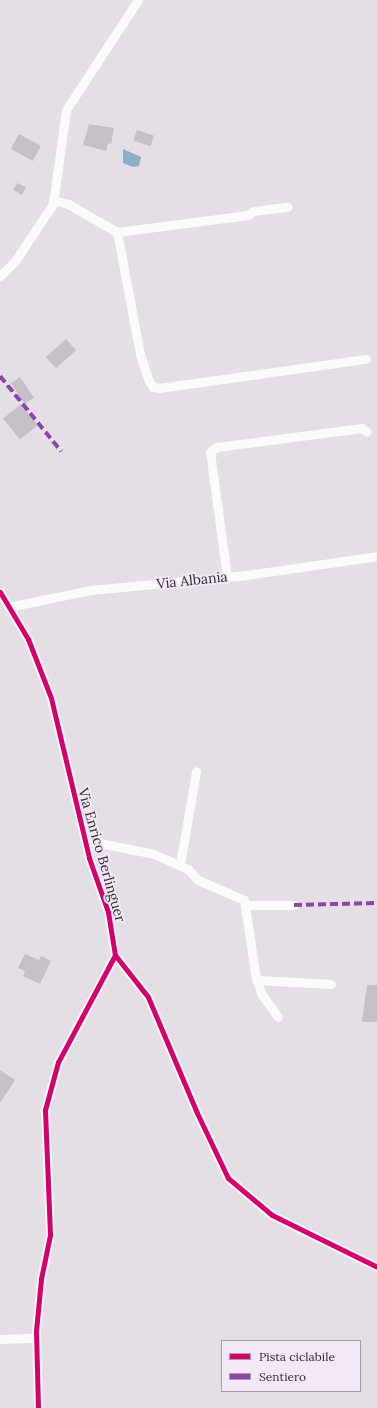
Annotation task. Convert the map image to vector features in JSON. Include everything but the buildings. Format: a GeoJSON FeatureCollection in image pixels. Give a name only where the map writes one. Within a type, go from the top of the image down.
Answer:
{"type":"FeatureCollection","features":[{"type":"Feature","properties":{"kind":"street"},"geometry":{"type":"LineString","coordinates":[[0,276],[15,261],[53,200],[66,110],[138,0]]}},
{"type":"Feature","properties":{"kind":"street"},"geometry":{"type":"LineString","coordinates":[[53,200],[68,204],[117,232],[248,216],[253,211],[288,207]]}},
{"type":"Feature","properties":{"kind":"street"},"geometry":{"type":"LineString","coordinates":[[117,232],[140,354],[148,382],[153,387],[159,388],[366,359]]}},
{"type":"Feature","properties":{"kind":"street"},"geometry":{"type":"LineString","coordinates":[[227,577],[210,452],[217,448],[362,428],[367,432]]}},
{"type":"Feature","properties":{"kind":"street","name":"Via Albania"},"geometry":{"type":"LineString","coordinates":[[8,607],[91,590],[227,577],[377,556]]}},
{"type":"Feature","properties":{"kind":"street","name":"Via Enrico Berlinguer"},"geometry":{"type":"LineString","coordinates":[[0,592],[28,640],[51,698],[85,840],[108,912],[115,955]]}},
{"type":"Feature","properties":{"kind":"street"},"geometry":{"type":"LineString","coordinates":[[180,865],[196,770]]}},
{"type":"Feature","properties":{"kind":"street"},"geometry":{"type":"LineString","coordinates":[[85,840],[154,854],[188,869],[198,880],[244,900],[257,980],[262,995],[278,1017]]}},
{"type":"Feature","properties":{"kind":"street"},"geometry":{"type":"LineString","coordinates":[[245,905],[294,905]]}},
{"type":"Feature","properties":{"kind":"street"},"geometry":{"type":"LineString","coordinates":[[38,1408],[36,1338],[41,1279],[50,1235],[45,1110],[58,1062],[115,955],[148,997],[197,1113],[228,1178],[272,1215],[377,1268]]}},
{"type":"Feature","properties":{"kind":"street"},"geometry":{"type":"LineString","coordinates":[[257,980],[331,984]]}},
{"type":"Feature","properties":{"kind":"street"},"geometry":{"type":"LineString","coordinates":[[0,1339],[36,1338]]}},
{"type":"Feature","properties":{"kind":"water"},"geometry":{"type":"Polygon","coordinates":[[[123,149],[141,157],[139,166],[133,167],[123,163],[123,149]]]}},
{"type":"Feature","properties":{"kind":"marked path"},"geometry":{"type":"LineString","coordinates":[[0,376],[61,451]]}},
{"type":"Feature","properties":{"kind":"marked path"},"geometry":{"type":"LineString","coordinates":[[294,905],[377,903]]}},
{"type":"Feature","properties":{"kind":"cycle path"},"geometry":{"type":"LineString","coordinates":[[0,592],[28,639],[51,698],[89,858],[108,912],[115,955],[58,1062],[45,1110],[50,1235],[41,1279],[36,1331],[38,1408]]}},
{"type":"Feature","properties":{"kind":"cycle path"},"geometry":{"type":"LineString","coordinates":[[115,955],[148,997],[197,1113],[228,1178],[272,1215],[377,1267]]}}]}
